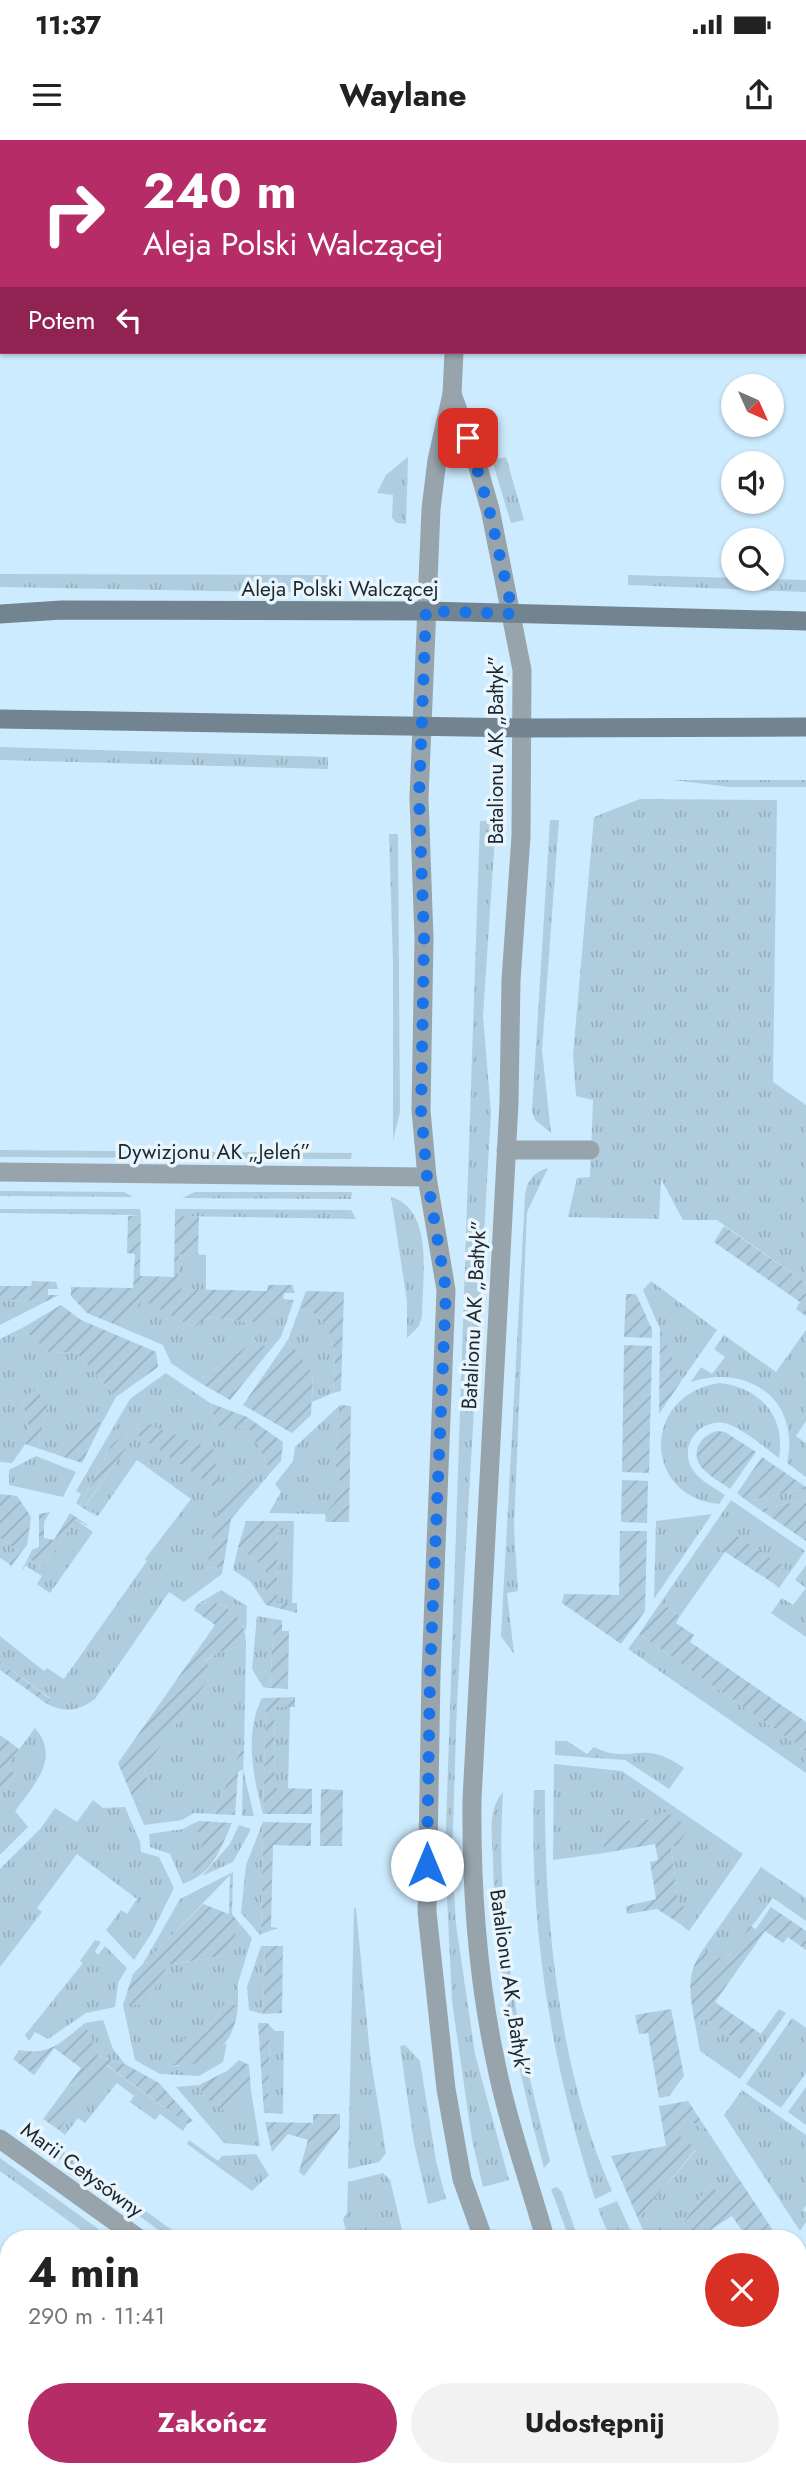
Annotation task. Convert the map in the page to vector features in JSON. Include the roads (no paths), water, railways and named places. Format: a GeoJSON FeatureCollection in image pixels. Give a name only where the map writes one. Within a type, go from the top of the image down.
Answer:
{"type":"FeatureCollection","features":[{"type":"Feature","properties":{"kind":"main road","name":"Aleja Polski Walczącej"},"geometry":{"type":"LineString","coordinates":[[0,614],[62,610],[426,611],[806,621]]}},
{"type":"Feature","properties":{"kind":"main road"},"geometry":{"type":"LineString","coordinates":[[0,719],[522,728],[806,727]]}},
{"type":"Feature","properties":{"kind":"street","name":"Batalionu AK „Bałtyk”"},"geometry":{"type":"LineString","coordinates":[[454,354],[452,394],[437,460],[426,611],[424,725],[419,798],[424,938],[421,1059],[427,1177],[446,1290],[430,1674],[427,1912],[446,2089],[462,2179],[480,2230]]}},
{"type":"Feature","properties":{"kind":"street","name":"Batalionu AK „Bałtyk”"},"geometry":{"type":"LineString","coordinates":[[452,394],[476,460],[513,614],[522,670],[521,836],[511,980],[506,1150],[472,1799],[471,1874],[477,1949],[495,2058],[520,2160],[542,2230]]}},
{"type":"Feature","properties":{"kind":"street"},"geometry":{"type":"LineString","coordinates":[[506,1150],[590,1150]]}},
{"type":"Feature","properties":{"kind":"street","name":"Dywizjonu AK „Jeleń”"},"geometry":{"type":"LineString","coordinates":[[0,1172],[427,1177]]}},
{"type":"Feature","properties":{"kind":"street","name":"Marii Cetysówny"},"geometry":{"type":"LineString","coordinates":[[0,2139],[127,2230]]}}]}
